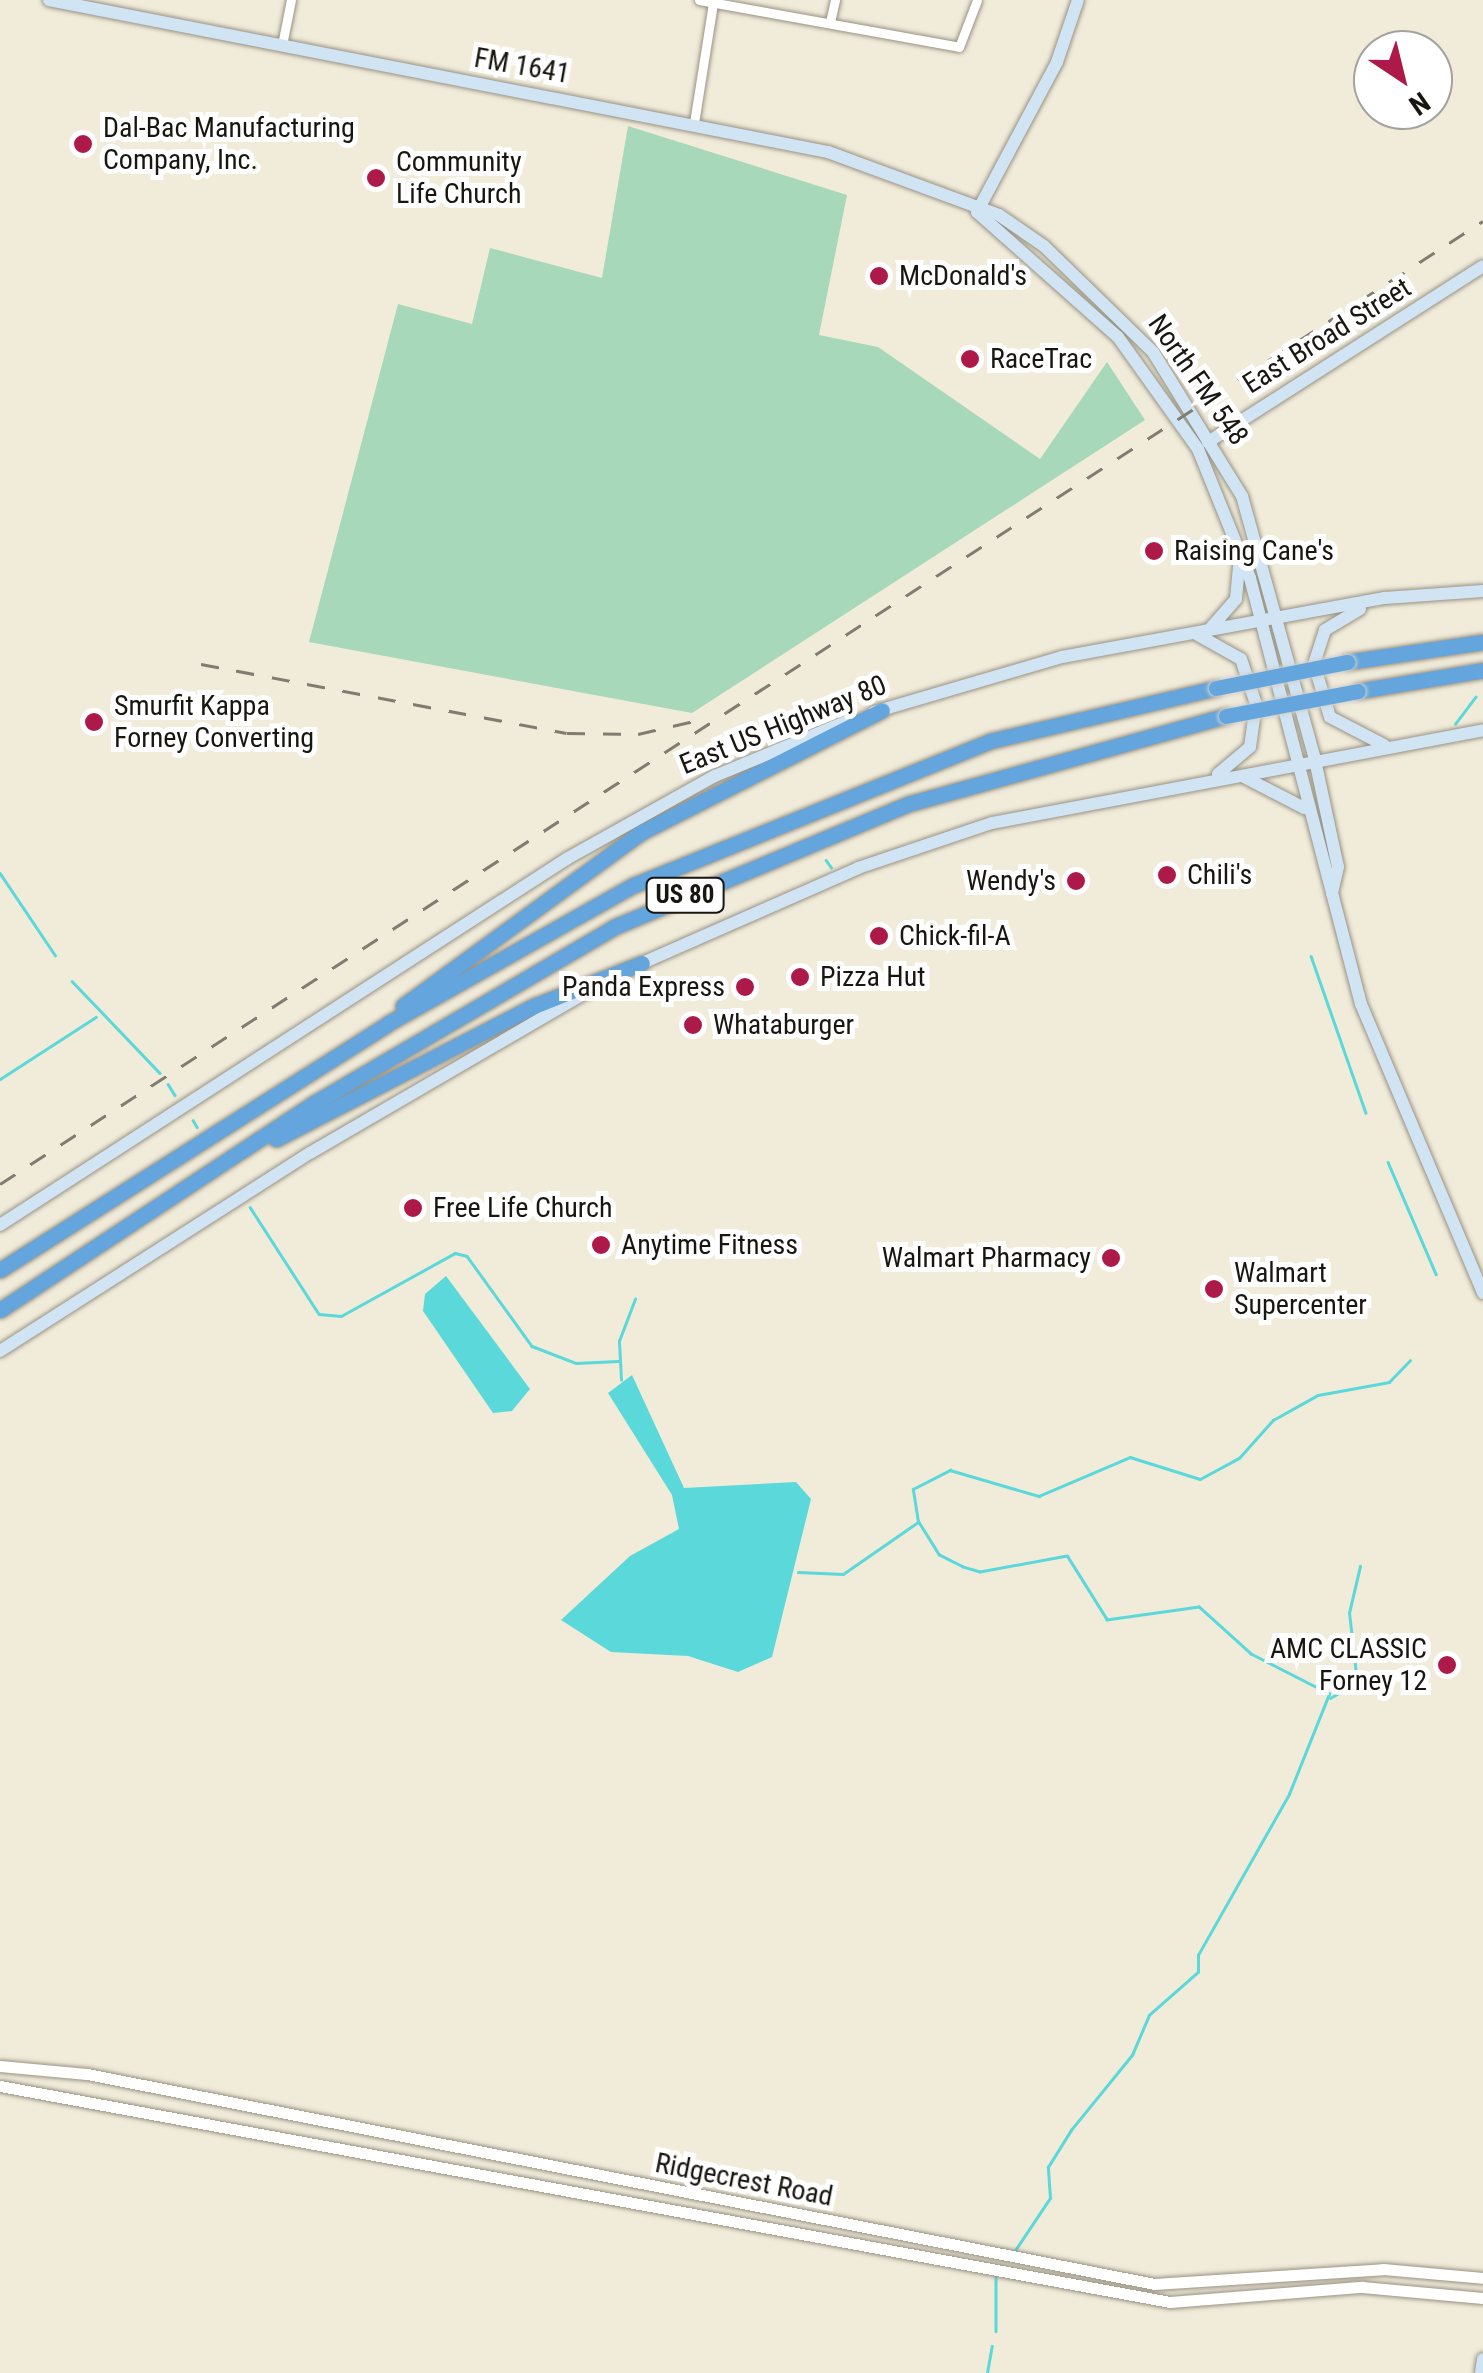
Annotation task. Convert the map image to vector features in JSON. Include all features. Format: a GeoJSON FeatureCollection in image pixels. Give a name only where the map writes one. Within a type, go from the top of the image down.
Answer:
{"type":"FeatureCollection","features":[{"type":"Feature","properties":{"kind":"highway","name":"US 80"},"geometry":{"type":"LineString","coordinates":[[0,1270],[387,1024],[548,930],[761,827],[990,741],[1216,688],[1347,662],[1483,642]]}},
{"type":"Feature","properties":{"kind":"highway","name":"US 80"},"geometry":{"type":"LineString","coordinates":[[0,1310],[503,986],[686,894],[908,804],[1226,716],[1483,670]]}},
{"type":"Feature","properties":{"kind":"highway"},"geometry":{"type":"LineString","coordinates":[[387,1024],[642,832],[882,710]]}},
{"type":"Feature","properties":{"kind":"highway"},"geometry":{"type":"LineString","coordinates":[[193,1184],[534,1006],[642,962]]}},
{"type":"Feature","properties":{"kind":"main road","name":"FM 1641"},"geometry":{"type":"LineString","coordinates":[[49,0],[694,123],[855,159],[977,212]]}},
{"type":"Feature","properties":{"kind":"main road"},"geometry":{"type":"LineString","coordinates":[[977,212],[1057,62],[1078,0]]}},
{"type":"Feature","properties":{"kind":"main road","name":"North FM 548"},"geometry":{"type":"LineString","coordinates":[[977,212],[999,216],[1094,288],[1154,352],[1212,439],[1259,538],[1281,617],[1338,867],[1332,893]]}},
{"type":"Feature","properties":{"kind":"main road","name":"North FM 548"},"geometry":{"type":"LineString","coordinates":[[977,212],[1118,337],[1198,449],[1241,548],[1304,808],[1332,893],[1365,1017],[1483,1293]]}},
{"type":"Feature","properties":{"kind":"main road","name":"East Broad Street"},"geometry":{"type":"LineString","coordinates":[[1198,449],[1483,266]]}},
{"type":"Feature","properties":{"kind":"main road"},"geometry":{"type":"LineString","coordinates":[[1208,630],[1236,600],[1241,548]]}},
{"type":"Feature","properties":{"kind":"main road","name":"East US Highway 80"},"geometry":{"type":"LineString","coordinates":[[0,1225],[181,1106],[672,798],[882,710],[1009,670],[1386,598],[1483,592]]}},
{"type":"Feature","properties":{"kind":"main road"},"geometry":{"type":"LineString","coordinates":[[1386,598],[1325,630],[1314,664],[1330,717],[1388,746]]}},
{"type":"Feature","properties":{"kind":"main road"},"geometry":{"type":"LineString","coordinates":[[1193,634],[1236,653],[1256,704],[1244,756],[1207,780]]}},
{"type":"Feature","properties":{"kind":"main road"},"geometry":{"type":"LineString","coordinates":[[0,1351],[250,1192],[642,962],[934,841],[1207,780],[1483,730]]}},
{"type":"Feature","properties":{"kind":"main road"},"geometry":{"type":"LineString","coordinates":[[1232,775],[1262,780],[1304,808]]}},
{"type":"Feature","properties":{"kind":"main road"},"geometry":{"type":"LineString","coordinates":[[1480,2373],[1483,2359]]}},
{"type":"Feature","properties":{"kind":"street"},"geometry":{"type":"LineString","coordinates":[[282,46],[291,0]]}},
{"type":"Feature","properties":{"kind":"street"},"geometry":{"type":"LineString","coordinates":[[699,0],[960,47],[977,0]]}},
{"type":"Feature","properties":{"kind":"street"},"geometry":{"type":"LineString","coordinates":[[830,22],[835,0]]}},
{"type":"Feature","properties":{"kind":"street"},"geometry":{"type":"LineString","coordinates":[[694,123],[713,3]]}},
{"type":"Feature","properties":{"kind":"street","name":"Ridgecrest Road"},"geometry":{"type":"LineString","coordinates":[[0,2066],[86,2074],[1029,2262],[1174,2286],[1383,2269],[1483,2278]]}},
{"type":"Feature","properties":{"kind":"street","name":"Ridgecrest Road"},"geometry":{"type":"LineString","coordinates":[[0,2086],[1020,2279],[1170,2302],[1398,2286],[1483,2298]]}},
{"type":"Feature","properties":{"kind":"green space"},"geometry":{"type":"Polygon","coordinates":[[[628,126],[847,195],[819,335],[878,347],[1040,459],[1107,362],[1145,420],[692,713],[309,642],[398,304],[472,324],[490,248],[602,278],[628,126]]]}},
{"type":"Feature","properties":{"kind":"water"},"geometry":{"type":"Polygon","coordinates":[[[446,1276],[530,1389],[512,1411],[493,1413],[423,1311],[425,1294],[446,1276]]]}},
{"type":"Feature","properties":{"kind":"water"},"geometry":{"type":"Polygon","coordinates":[[[632,1375],[684,1488],[796,1482],[811,1499],[772,1657],[738,1672],[688,1656],[611,1652],[561,1620],[630,1556],[679,1529],[672,1495],[608,1393],[632,1375]]]}},
{"type":"Feature","properties":{"kind":"waterway"},"geometry":{"type":"LineString","coordinates":[[1455,724],[1475,697]]}},
{"type":"Feature","properties":{"kind":"waterway"},"geometry":{"type":"LineString","coordinates":[[731,730],[736,739]]}},
{"type":"Feature","properties":{"kind":"waterway"},"geometry":{"type":"LineString","coordinates":[[826,860],[831,867]]}},
{"type":"Feature","properties":{"kind":"waterway"},"geometry":{"type":"LineString","coordinates":[[0,873],[55,955]]}},
{"type":"Feature","properties":{"kind":"waterway"},"geometry":{"type":"LineString","coordinates":[[1311,956],[1366,1113]]}},
{"type":"Feature","properties":{"kind":"waterway"},"geometry":{"type":"LineString","coordinates":[[72,981],[160,1073]]}},
{"type":"Feature","properties":{"kind":"waterway"},"geometry":{"type":"LineString","coordinates":[[0,1079],[96,1017]]}},
{"type":"Feature","properties":{"kind":"waterway"},"geometry":{"type":"LineString","coordinates":[[168,1084],[175,1095]]}},
{"type":"Feature","properties":{"kind":"waterway"},"geometry":{"type":"LineString","coordinates":[[193,1120],[197,1127]]}},
{"type":"Feature","properties":{"kind":"waterway"},"geometry":{"type":"LineString","coordinates":[[1388,1162],[1436,1274]]}},
{"type":"Feature","properties":{"kind":"waterway"},"geometry":{"type":"LineString","coordinates":[[250,1207],[319,1314],[341,1316],[455,1253],[467,1256],[532,1346],[576,1363],[618,1361]]}},
{"type":"Feature","properties":{"kind":"waterway"},"geometry":{"type":"LineString","coordinates":[[621,1380],[619,1341],[635,1299]]}},
{"type":"Feature","properties":{"kind":"waterway"},"geometry":{"type":"LineString","coordinates":[[1014,2252],[1050,2198],[1048,2167],[1071,2130],[1132,2055],[1149,2015],[1198,1972],[1198,1955],[1289,1794],[1329,1694],[1251,1654],[1199,1607],[1107,1620],[1067,1556],[980,1572],[963,1567],[939,1555],[918,1522],[913,1489],[950,1470],[1039,1496],[1130,1457],[1200,1479],[1239,1458],[1273,1420],[1318,1395],[1389,1382],[1410,1360]]}},
{"type":"Feature","properties":{"kind":"waterway"},"geometry":{"type":"LineString","coordinates":[[798,1572],[843,1574],[918,1522]]}},
{"type":"Feature","properties":{"kind":"waterway"},"geometry":{"type":"LineString","coordinates":[[1330,1698],[1357,1683],[1349,1613],[1360,1566]]}},
{"type":"Feature","properties":{"kind":"waterway"},"geometry":{"type":"LineString","coordinates":[[996,2273],[996,2331]]}},
{"type":"Feature","properties":{"kind":"waterway"},"geometry":{"type":"LineString","coordinates":[[987,2373],[992,2346]]}},
{"type":"Feature","properties":{"kind":"railway"},"geometry":{"type":"LineString","coordinates":[[0,1184],[1483,221]]}},
{"type":"Feature","properties":{"kind":"railway"},"geometry":{"type":"LineString","coordinates":[[201,664],[567,733],[638,734],[698,720]]}},
{"type":"Feature","properties":{"kind":"place","name":"Dal-Bac Manufacturing Company, Inc."},"geometry":{"type":"Point","coordinates":[83,144]}},
{"type":"Feature","properties":{"kind":"place","name":"Community Life Church"},"geometry":{"type":"Point","coordinates":[376,178]}},
{"type":"Feature","properties":{"kind":"place","name":"McDonald's"},"geometry":{"type":"Point","coordinates":[879,276]}},
{"type":"Feature","properties":{"kind":"place","name":"RaceTrac"},"geometry":{"type":"Point","coordinates":[970,359]}},
{"type":"Feature","properties":{"kind":"place","name":"Raising Cane's"},"geometry":{"type":"Point","coordinates":[1154,551]}},
{"type":"Feature","properties":{"kind":"place","name":"Smurfit Kappa Forney Converting"},"geometry":{"type":"Point","coordinates":[94,722]}},
{"type":"Feature","properties":{"kind":"place","name":"Chili's"},"geometry":{"type":"Point","coordinates":[1167,875]}},
{"type":"Feature","properties":{"kind":"place","name":"Wendy's"},"geometry":{"type":"Point","coordinates":[1076,881]}},
{"type":"Feature","properties":{"kind":"place","name":"Chick-fil-A"},"geometry":{"type":"Point","coordinates":[879,936]}},
{"type":"Feature","properties":{"kind":"place","name":"Pizza Hut"},"geometry":{"type":"Point","coordinates":[800,977]}},
{"type":"Feature","properties":{"kind":"place","name":"Panda Express"},"geometry":{"type":"Point","coordinates":[745,987]}},
{"type":"Feature","properties":{"kind":"place","name":"Whataburger"},"geometry":{"type":"Point","coordinates":[693,1025]}},
{"type":"Feature","properties":{"kind":"place","name":"Free Life Church"},"geometry":{"type":"Point","coordinates":[413,1208]}},
{"type":"Feature","properties":{"kind":"place","name":"Anytime Fitness"},"geometry":{"type":"Point","coordinates":[601,1245]}},
{"type":"Feature","properties":{"kind":"place","name":"Walmart Pharmacy"},"geometry":{"type":"Point","coordinates":[1111,1258]}},
{"type":"Feature","properties":{"kind":"place","name":"Walmart Supercenter"},"geometry":{"type":"Point","coordinates":[1214,1289]}},
{"type":"Feature","properties":{"kind":"place","name":"AMC CLASSIC Forney 12"},"geometry":{"type":"Point","coordinates":[1447,1665]}}]}
